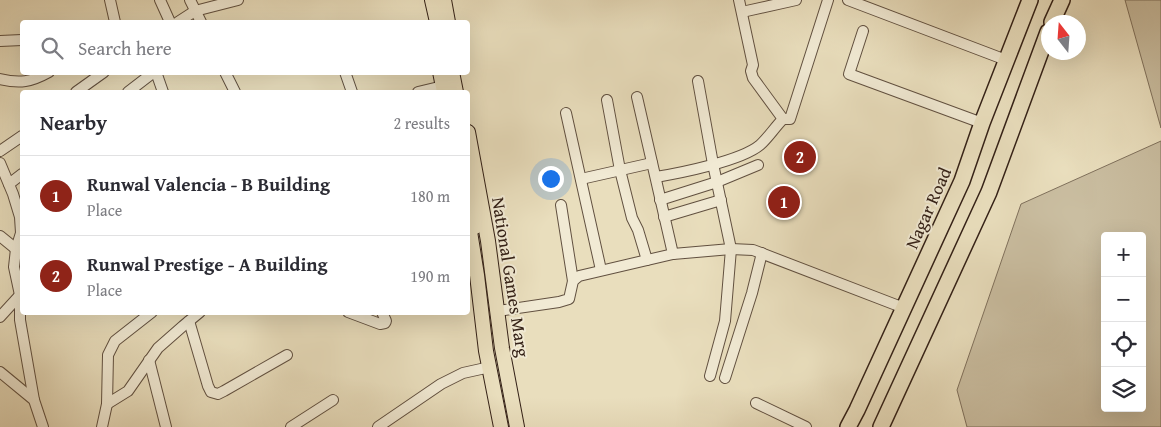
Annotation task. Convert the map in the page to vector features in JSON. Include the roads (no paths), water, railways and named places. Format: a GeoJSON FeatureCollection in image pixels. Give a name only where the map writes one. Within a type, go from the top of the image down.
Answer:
{"type":"FeatureCollection","features":[{"type":"Feature","properties":{"kind":"highway","name":"Nagar Road"},"geometry":{"type":"LineString","coordinates":[[848,427],[960,186],[982,123],[1030,0]]}},
{"type":"Feature","properties":{"kind":"highway"},"geometry":{"type":"LineString","coordinates":[[1055,15],[1062,0]]}},
{"type":"Feature","properties":{"kind":"highway"},"geometry":{"type":"LineString","coordinates":[[881,427],[989,192],[1041,51]]}},
{"type":"Feature","properties":{"kind":"main road"},"geometry":{"type":"LineString","coordinates":[[427,0],[431,20]]}},
{"type":"Feature","properties":{"kind":"main road"},"geometry":{"type":"LineString","coordinates":[[432,0],[437,20]]}},
{"type":"Feature","properties":{"kind":"main road"},"geometry":{"type":"LineString","coordinates":[[438,0],[442,20]]}},
{"type":"Feature","properties":{"kind":"main road"},"geometry":{"type":"LineString","coordinates":[[444,0],[448,20]]}},
{"type":"Feature","properties":{"kind":"main road"},"geometry":{"type":"LineString","coordinates":[[448,79],[455,90]]}},
{"type":"Feature","properties":{"kind":"main road"},"geometry":{"type":"LineString","coordinates":[[448,79],[458,90]]}},
{"type":"Feature","properties":{"kind":"main road","name":"National Games Marg"},"geometry":{"type":"LineString","coordinates":[[470,143],[488,241],[502,348],[517,427]]}},
{"type":"Feature","properties":{"kind":"main road"},"geometry":{"type":"LineString","coordinates":[[470,170],[485,256],[490,298],[498,311]]}},
{"type":"Feature","properties":{"kind":"main road"},"geometry":{"type":"LineString","coordinates":[[470,199],[486,299],[481,314]]}},
{"type":"Feature","properties":{"kind":"main road","name":"National Games Marg"},"geometry":{"type":"LineString","coordinates":[[470,231],[481,314],[501,427]]}},
{"type":"Feature","properties":{"kind":"street"},"geometry":{"type":"LineString","coordinates":[[110,0],[115,20]]}},
{"type":"Feature","properties":{"kind":"street"},"geometry":{"type":"LineString","coordinates":[[160,0],[169,20]]}},
{"type":"Feature","properties":{"kind":"street"},"geometry":{"type":"LineString","coordinates":[[190,0],[200,20]]}},
{"type":"Feature","properties":{"kind":"street"},"geometry":{"type":"LineString","coordinates":[[181,20],[195,11],[238,0]]}},
{"type":"Feature","properties":{"kind":"street"},"geometry":{"type":"LineString","coordinates":[[739,0],[753,65],[751,71],[753,78],[783,119]]}},
{"type":"Feature","properties":{"kind":"street"},"geometry":{"type":"LineString","coordinates":[[742,12],[796,0]]}},
{"type":"Feature","properties":{"kind":"street"},"geometry":{"type":"LineString","coordinates":[[656,177],[687,172],[752,150],[761,145],[783,119],[790,119],[828,0]]}},
{"type":"Feature","properties":{"kind":"street"},"geometry":{"type":"LineString","coordinates":[[848,0],[1006,60]]}},
{"type":"Feature","properties":{"kind":"street"},"geometry":{"type":"LineString","coordinates":[[863,31],[849,74],[982,123]]}},
{"type":"Feature","properties":{"kind":"street"},"geometry":{"type":"LineString","coordinates":[[0,41],[20,40]]}},
{"type":"Feature","properties":{"kind":"street"},"geometry":{"type":"LineString","coordinates":[[0,79],[15,83],[36,79],[43,75]]}},
{"type":"Feature","properties":{"kind":"street"},"geometry":{"type":"LineString","coordinates":[[79,90],[100,75]]}},
{"type":"Feature","properties":{"kind":"street"},"geometry":{"type":"LineString","coordinates":[[131,90],[151,75]]}},
{"type":"Feature","properties":{"kind":"street"},"geometry":{"type":"LineString","coordinates":[[156,75],[162,90]]}},
{"type":"Feature","properties":{"kind":"street"},"geometry":{"type":"LineString","coordinates":[[226,75],[234,90]]}},
{"type":"Feature","properties":{"kind":"street"},"geometry":{"type":"LineString","coordinates":[[346,75],[351,90]]}},
{"type":"Feature","properties":{"kind":"street"},"geometry":{"type":"LineString","coordinates":[[423,90],[448,79]]}},
{"type":"Feature","properties":{"kind":"street"},"geometry":{"type":"LineString","coordinates":[[698,81],[731,249],[724,321],[710,376]]}},
{"type":"Feature","properties":{"kind":"street"},"geometry":{"type":"LineString","coordinates":[[637,98],[673,254]]}},
{"type":"Feature","properties":{"kind":"street"},"geometry":{"type":"LineString","coordinates":[[607,100],[620,170],[632,218],[638,230],[647,260]]}},
{"type":"Feature","properties":{"kind":"street"},"geometry":{"type":"LineString","coordinates":[[566,113],[601,270]]}},
{"type":"Feature","properties":{"kind":"street"},"geometry":{"type":"LineString","coordinates":[[0,151],[20,137]]}},
{"type":"Feature","properties":{"kind":"street"},"geometry":{"type":"LineString","coordinates":[[0,163],[20,205]]}},
{"type":"Feature","properties":{"kind":"street"},"geometry":{"type":"LineString","coordinates":[[581,178],[652,163]]}},
{"type":"Feature","properties":{"kind":"street"},"geometry":{"type":"LineString","coordinates":[[660,200],[717,182],[758,165]]}},
{"type":"Feature","properties":{"kind":"street"},"geometry":{"type":"LineString","coordinates":[[9,184],[20,176]]}},
{"type":"Feature","properties":{"kind":"street"},"geometry":{"type":"LineString","coordinates":[[664,218],[721,200]]}},
{"type":"Feature","properties":{"kind":"street"},"geometry":{"type":"LineString","coordinates":[[498,311],[568,299],[573,281],[561,205]]}},
{"type":"Feature","properties":{"kind":"street"},"geometry":{"type":"LineString","coordinates":[[0,236],[16,250]]}},
{"type":"Feature","properties":{"kind":"street"},"geometry":{"type":"LineString","coordinates":[[20,239],[16,250],[20,320],[34,400],[43,427]]}},
{"type":"Feature","properties":{"kind":"street"},"geometry":{"type":"LineString","coordinates":[[573,281],[579,276],[601,270],[673,254],[731,249],[753,250],[904,308]]}},
{"type":"Feature","properties":{"kind":"street"},"geometry":{"type":"LineString","coordinates":[[725,378],[752,293],[762,253]]}},
{"type":"Feature","properties":{"kind":"street"},"geometry":{"type":"LineString","coordinates":[[0,317],[20,295]]}},
{"type":"Feature","properties":{"kind":"street"},"geometry":{"type":"LineString","coordinates":[[102,427],[107,404],[108,355],[111,347],[115,341],[148,315]]}},
{"type":"Feature","properties":{"kind":"street"},"geometry":{"type":"LineString","coordinates":[[107,404],[128,391],[158,348],[196,315]]}},
{"type":"Feature","properties":{"kind":"street"},"geometry":{"type":"LineString","coordinates":[[356,315],[380,324],[386,321],[383,315]]}},
{"type":"Feature","properties":{"kind":"street"},"geometry":{"type":"LineString","coordinates":[[189,321],[211,392],[218,394],[288,355]]}},
{"type":"Feature","properties":{"kind":"street"},"geometry":{"type":"LineString","coordinates":[[149,360],[166,427]]}},
{"type":"Feature","properties":{"kind":"street"},"geometry":{"type":"LineString","coordinates":[[378,427],[441,384],[463,373],[490,367]]}},
{"type":"Feature","properties":{"kind":"street"},"geometry":{"type":"LineString","coordinates":[[2,378],[34,400]]}},
{"type":"Feature","properties":{"kind":"street"},"geometry":{"type":"LineString","coordinates":[[291,427],[333,400]]}},
{"type":"Feature","properties":{"kind":"street"},"geometry":{"type":"LineString","coordinates":[[756,403],[806,427]]}},
{"type":"Feature","properties":{"kind":"place","name":"Runwal Prestige - A Building"},"geometry":{"type":"Point","coordinates":[800,157]}},
{"type":"Feature","properties":{"kind":"place","name":"Runwal Valencia - B Building"},"geometry":{"type":"Point","coordinates":[784,202]}}]}
